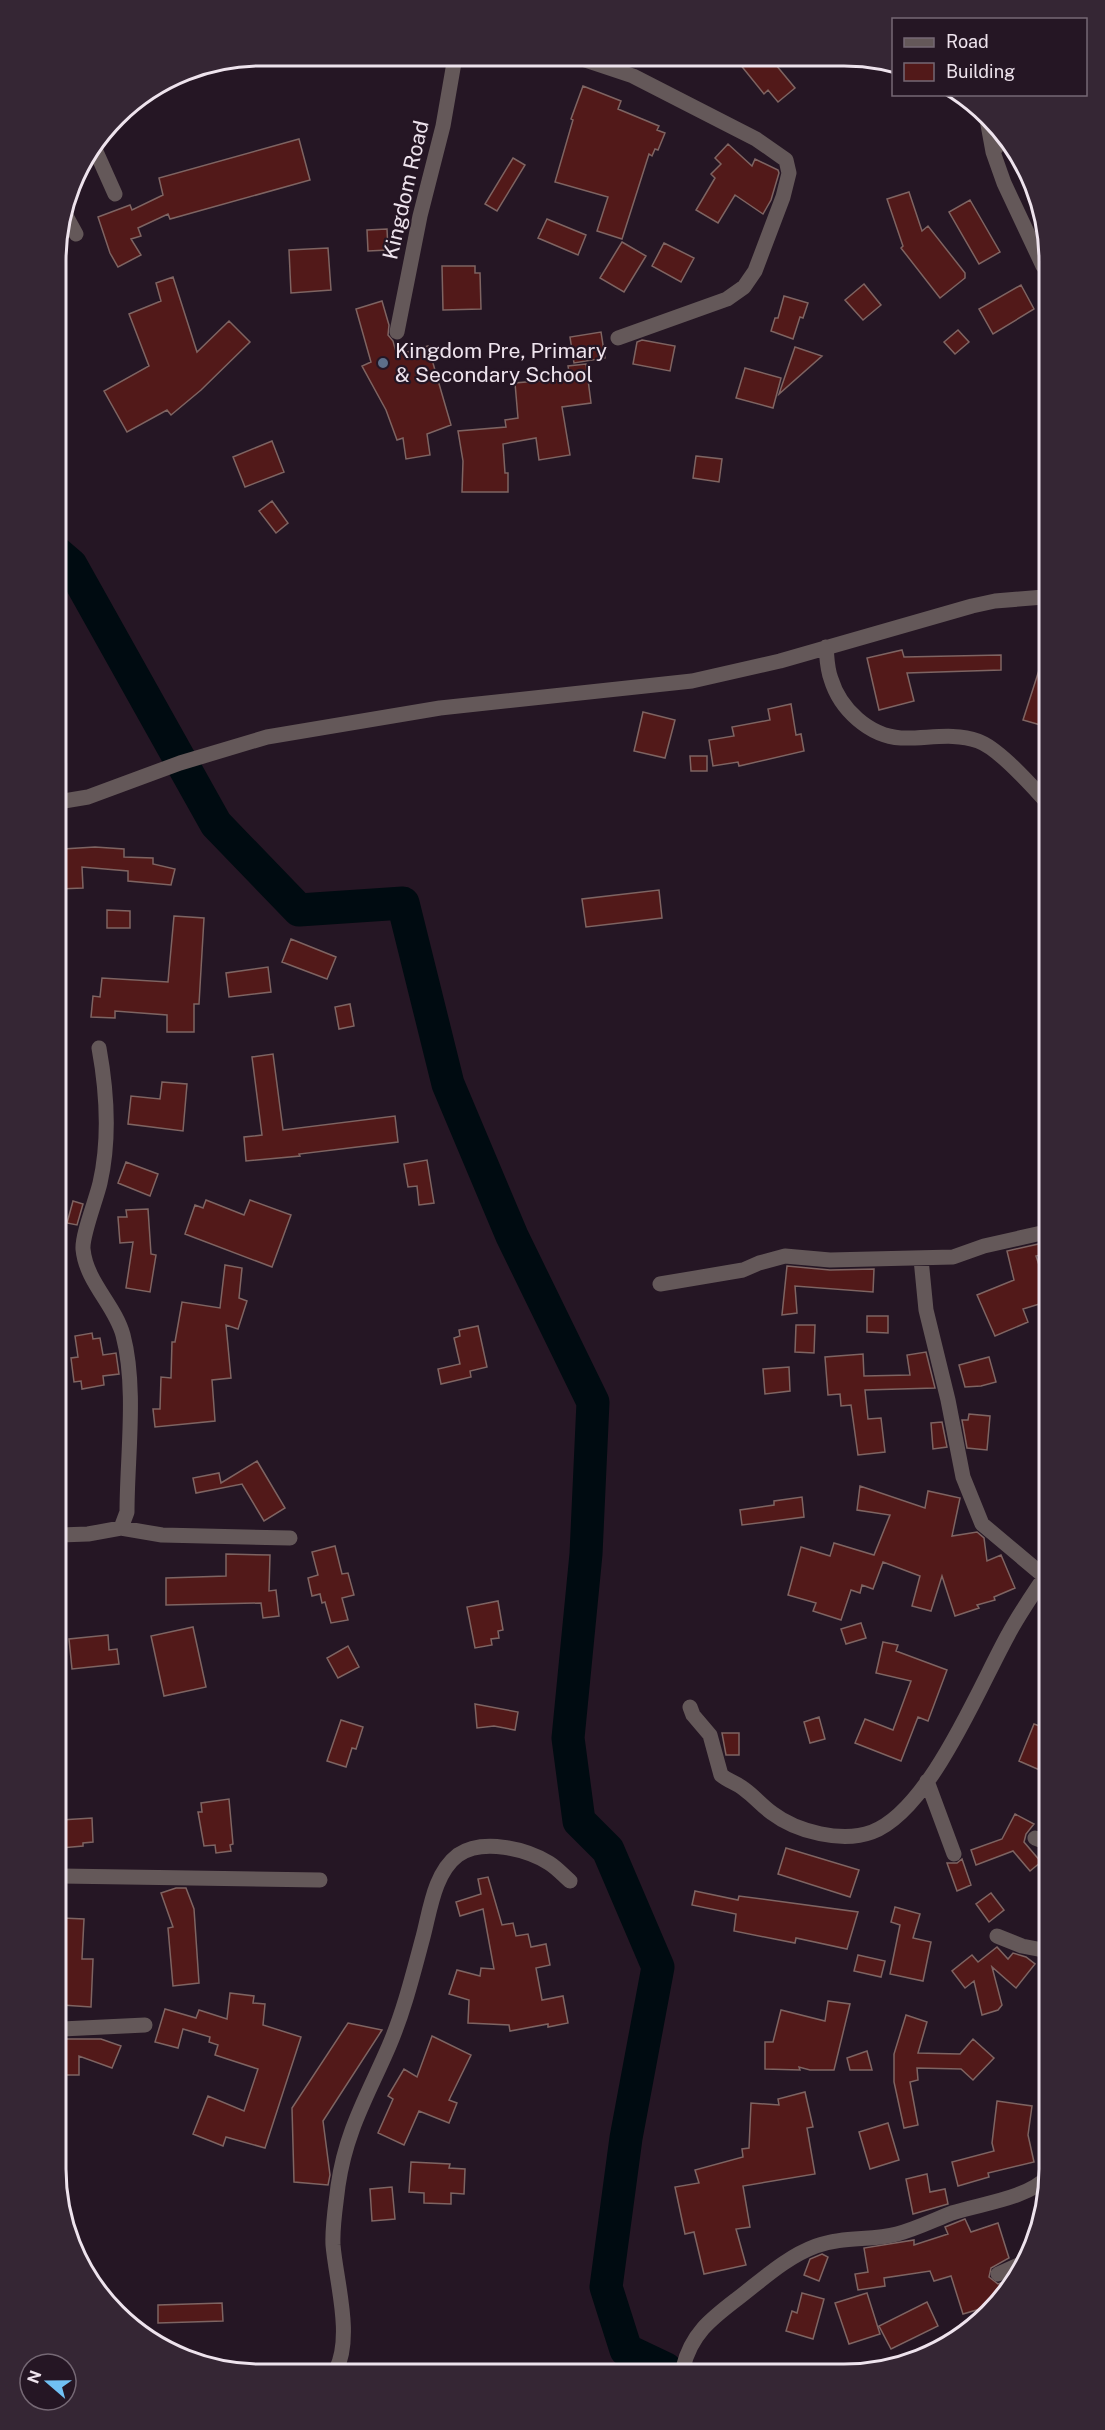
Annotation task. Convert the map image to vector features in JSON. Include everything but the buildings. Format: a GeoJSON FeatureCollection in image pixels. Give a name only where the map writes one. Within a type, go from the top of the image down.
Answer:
{"type":"FeatureCollection","features":[{"type":"Feature","properties":{"kind":"street","name":"Kingdom Road"},"geometry":{"type":"LineString","coordinates":[[397,332],[420,216],[443,126],[453,66]]}},
{"type":"Feature","properties":{"kind":"street"},"geometry":{"type":"LineString","coordinates":[[603,66],[633,76],[756,139],[786,160],[789,173],[783,197],[755,271],[744,286],[727,299],[618,338]]}},
{"type":"Feature","properties":{"kind":"street"},"geometry":{"type":"LineString","coordinates":[[989,131],[993,152],[1004,183],[1036,233]]}},
{"type":"Feature","properties":{"kind":"street"},"geometry":{"type":"LineString","coordinates":[[993,152],[1000,143]]}},
{"type":"Feature","properties":{"kind":"street"},"geometry":{"type":"LineString","coordinates":[[98,155],[116,194]]}},
{"type":"Feature","properties":{"kind":"street"},"geometry":{"type":"LineString","coordinates":[[70,224],[76,234]]}},
{"type":"Feature","properties":{"kind":"street"},"geometry":{"type":"LineString","coordinates":[[66,801],[88,797],[180,763],[267,737],[440,708],[692,681],[780,661],[972,606],[995,601],[1039,597]]}},
{"type":"Feature","properties":{"kind":"street"},"geometry":{"type":"LineString","coordinates":[[826,647],[831,679],[840,698],[863,726],[898,738],[957,736],[981,742],[1003,759],[1039,794]]}},
{"type":"Feature","properties":{"kind":"street"},"geometry":{"type":"LineString","coordinates":[[99,1048],[106,1106],[106,1132],[101,1180],[83,1247],[86,1264],[122,1332],[130,1361],[127,1512],[126,1520],[121,1528]]}},
{"type":"Feature","properties":{"kind":"street"},"geometry":{"type":"LineString","coordinates":[[660,1284],[743,1270],[785,1256],[830,1260],[953,1257],[984,1246],[1039,1234]]}},
{"type":"Feature","properties":{"kind":"street"},"geometry":{"type":"LineString","coordinates":[[921,1259],[926,1310],[948,1400],[963,1477],[982,1524],[1039,1569]]}},
{"type":"Feature","properties":{"kind":"street"},"geometry":{"type":"LineString","coordinates":[[66,1535],[88,1534],[121,1528],[162,1535],[290,1538]]}},
{"type":"Feature","properties":{"kind":"street"},"geometry":{"type":"LineString","coordinates":[[690,1707],[693,1715],[710,1735],[721,1775],[750,1793],[771,1812],[786,1821],[830,1835],[854,1836],[873,1832],[891,1821],[927,1781],[969,1711],[1008,1634],[1039,1586]]}},
{"type":"Feature","properties":{"kind":"street"},"geometry":{"type":"LineString","coordinates":[[927,1781],[954,1854]]}},
{"type":"Feature","properties":{"kind":"street"},"geometry":{"type":"LineString","coordinates":[[337,2364],[342,2337],[343,2306],[333,2242],[344,2158],[353,2123],[404,2008],[431,1902],[443,1873],[458,1856],[475,1848],[494,1847],[534,1856],[552,1865],[570,1881]]}},
{"type":"Feature","properties":{"kind":"street"},"geometry":{"type":"LineString","coordinates":[[66,1876],[320,1880]]}},
{"type":"Feature","properties":{"kind":"street"},"geometry":{"type":"LineString","coordinates":[[997,1936],[1022,1946],[1039,1949]]}},
{"type":"Feature","properties":{"kind":"street"},"geometry":{"type":"LineString","coordinates":[[66,2029],[145,2025]]}},
{"type":"Feature","properties":{"kind":"street"},"geometry":{"type":"LineString","coordinates":[[684,2364],[687,2352],[705,2324],[792,2257],[817,2245],[851,2238],[896,2235],[963,2210],[1012,2196],[1039,2184]]}},
{"type":"Feature","properties":{"kind":"street"},"geometry":{"type":"LineString","coordinates":[[998,2274],[1012,2268]]}},
{"type":"Feature","properties":{"kind":"waterway"},"geometry":{"type":"LineString","coordinates":[[66,561],[71,565],[216,824],[299,910],[403,903],[448,1084],[512,1236],[593,1402],[586,1554],[568,1738],[579,1821],[608,1850],[658,1967],[626,2138],[606,2287],[626,2350],[655,2364]]}},
{"type":"Feature","properties":{"kind":"place","name":"Kingdom Pre, Primary & Secondary School"},"geometry":{"type":"Point","coordinates":[383,363]}}]}
